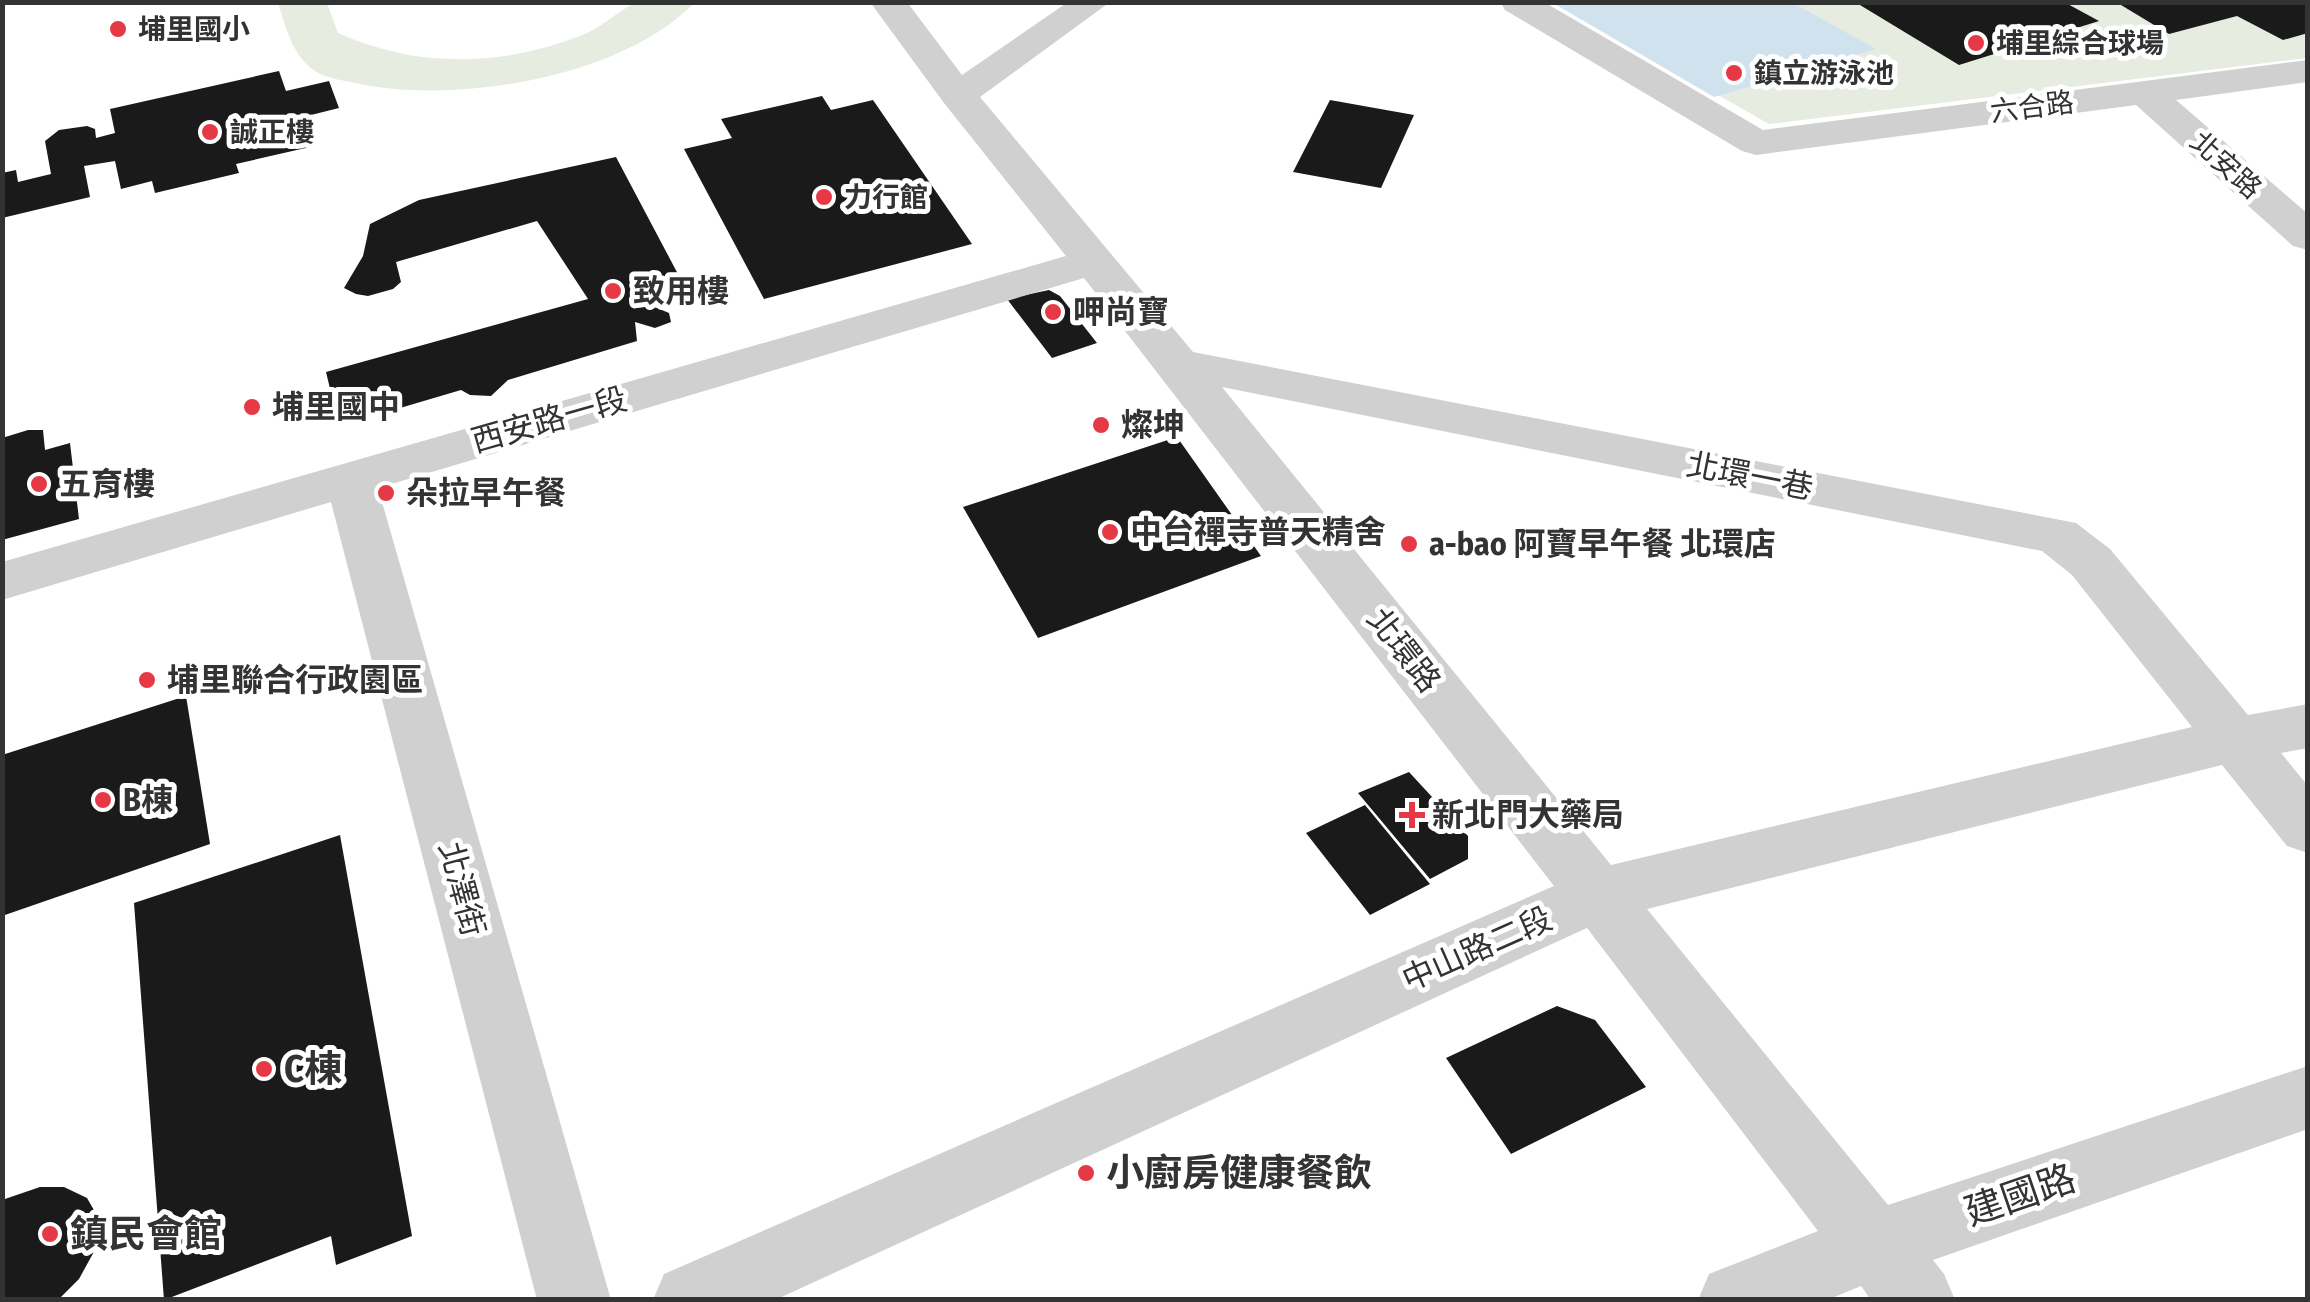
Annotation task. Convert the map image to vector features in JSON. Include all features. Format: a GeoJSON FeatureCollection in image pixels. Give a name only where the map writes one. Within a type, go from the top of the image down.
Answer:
{"type":"FeatureCollection","features":[{"type":"Feature","properties":{"kind":"street","name":"北環路"},"geometry":{"type":"LineString","coordinates":[[888,2],[958,96],[1178,364],[1918,1300]]}},
{"type":"Feature","properties":{"kind":"street"},"geometry":{"type":"LineString","coordinates":[[958,96],[1092,2]]}},
{"type":"Feature","properties":{"kind":"street","name":"六合路"},"geometry":{"type":"LineString","coordinates":[[1518,2],[1756,143],[2308,71]]}},
{"type":"Feature","properties":{"kind":"street","name":"北安路"},"geometry":{"type":"LineString","coordinates":[[2184,87],[2308,189]]}},
{"type":"Feature","properties":{"kind":"street","name":"北安路"},"geometry":{"type":"LineString","coordinates":[[2144,92],[2308,237]]}},
{"type":"Feature","properties":{"kind":"street","name":"西安路一段"},"geometry":{"type":"LineString","coordinates":[[2,581],[1095,261]]}},
{"type":"Feature","properties":{"kind":"street","name":"北環一巷"},"geometry":{"type":"LineString","coordinates":[[1178,364],[2058,536],[2092,562],[2232,740],[2308,828]]}},
{"type":"Feature","properties":{"kind":"street","name":"北澤街"},"geometry":{"type":"LineString","coordinates":[[350,478],[574,1300]]}},
{"type":"Feature","properties":{"kind":"street","name":"中山路二段"},"geometry":{"type":"LineString","coordinates":[[690,1300],[1597,895],[2232,740],[2308,726]]}},
{"type":"Feature","properties":{"kind":"street","name":"建國路"},"geometry":{"type":"LineString","coordinates":[[1735,1300],[1873,1246],[2308,1098]]}},
{"type":"Feature","properties":{"kind":"shaded area"},"geometry":{"type":"Polygon","coordinates":[[[640,2],[694,3],[663,29],[625,50],[581,67],[487,87],[440,90],[395,89],[316,72],[294,47],[278,3],[327,3],[338,33],[399,53],[462,59],[525,52],[556,44],[593,30],[640,2]]]}},
{"type":"Feature","properties":{"kind":"shaded area"},"geometry":{"type":"Polygon","coordinates":[[[1556,3],[2307,3],[2307,58],[1769,124],[1556,3]]]}},
{"type":"Feature","properties":{"kind":"water","name":"鎮立游泳池"},"geometry":{"type":"Polygon","coordinates":[[[1553,3],[1793,3],[1876,49],[1714,97],[1553,3]]]}},
{"type":"Feature","properties":{"kind":"building","name":"埔里綜合球場"},"geometry":{"type":"Polygon","coordinates":[[[1855,2],[2064,2],[2099,21],[1959,65],[1855,2]]]}},
{"type":"Feature","properties":{"kind":"building"},"geometry":{"type":"Polygon","coordinates":[[[2116,2],[2308,2],[2308,33],[2283,40],[2237,16],[2169,34],[2116,2]]]}},
{"type":"Feature","properties":{"kind":"building","name":"誠正樓"},"geometry":{"type":"Polygon","coordinates":[[[279,71],[286,91],[329,81],[339,108],[299,118],[310,147],[236,164],[239,173],[155,193],[152,181],[121,189],[115,161],[84,166],[90,197],[2,218],[2,173],[16,170],[18,182],[51,174],[45,141],[59,130],[87,126],[95,129],[96,138],[115,133],[110,109],[279,71]]]}},
{"type":"Feature","properties":{"kind":"building","name":"力行館"},"geometry":{"type":"Polygon","coordinates":[[[822,96],[831,110],[873,100],[972,244],[764,299],[684,149],[732,138],[721,119],[822,96]]]}},
{"type":"Feature","properties":{"kind":"building"},"geometry":{"type":"Polygon","coordinates":[[[1330,100],[1414,115],[1381,188],[1293,172],[1330,100]]]}},
{"type":"Feature","properties":{"kind":"building","name":"致用樓"},"geometry":{"type":"Polygon","coordinates":[[[616,157],[679,276],[643,289],[650,305],[669,313],[671,322],[655,328],[635,322],[637,341],[508,380],[491,396],[470,395],[461,390],[339,426],[326,372],[588,299],[537,221],[396,262],[401,282],[393,289],[368,296],[356,294],[344,288],[363,256],[370,224],[419,200],[616,157]]]}},
{"type":"Feature","properties":{"kind":"building"},"geometry":{"type":"Polygon","coordinates":[[[1049,290],[1060,296],[1097,343],[1052,358],[1007,299],[1049,290]]]}},
{"type":"Feature","properties":{"kind":"building","name":"五育樓"},"geometry":{"type":"Polygon","coordinates":[[[43,430],[45,450],[70,443],[79,519],[2,540],[2,438],[43,430]]]}},
{"type":"Feature","properties":{"kind":"building","name":"中台禪寺普天精舍"},"geometry":{"type":"Polygon","coordinates":[[[1177,437],[1261,556],[1038,638],[963,507],[1177,437]]]}},
{"type":"Feature","properties":{"kind":"building","name":"B棟"},"geometry":{"type":"Polygon","coordinates":[[[186,696],[210,844],[2,916],[2,755],[186,696]]]}},
{"type":"Feature","properties":{"kind":"building","name":"新北門大藥局"},"geometry":{"type":"Polygon","coordinates":[[[1409,772],[1468,836],[1468,859],[1430,879],[1358,793],[1409,772]]]}},
{"type":"Feature","properties":{"kind":"building"},"geometry":{"type":"Polygon","coordinates":[[[1365,805],[1430,884],[1370,915],[1306,833],[1365,805]]]}},
{"type":"Feature","properties":{"kind":"building","name":"C棟"},"geometry":{"type":"Polygon","coordinates":[[[340,835],[412,1236],[336,1265],[331,1236],[164,1300],[134,903],[340,835]]]}},
{"type":"Feature","properties":{"kind":"building"},"geometry":{"type":"Polygon","coordinates":[[[1557,1006],[1595,1020],[1646,1087],[1511,1154],[1446,1058],[1557,1006]]]}},
{"type":"Feature","properties":{"kind":"building","name":"鎮民會館"},"geometry":{"type":"Polygon","coordinates":[[[40,1187],[64,1187],[87,1198],[99,1219],[96,1248],[79,1279],[58,1300],[2,1300],[2,1200],[40,1187]]]}},
{"type":"Feature","properties":{"kind":"place","name":"埔里國小"},"geometry":{"type":"Point","coordinates":[118,29]}},
{"type":"Feature","properties":{"kind":"place","name":"埔里綜合球場"},"geometry":{"type":"Point","coordinates":[1976,43]}},
{"type":"Feature","properties":{"kind":"place","name":"鎮立游泳池"},"geometry":{"type":"Point","coordinates":[1734,73]}},
{"type":"Feature","properties":{"kind":"place","name":"誠正樓"},"geometry":{"type":"Point","coordinates":[210,132]}},
{"type":"Feature","properties":{"kind":"place","name":"力行館"},"geometry":{"type":"Point","coordinates":[824,197]}},
{"type":"Feature","properties":{"kind":"place","name":"致用樓"},"geometry":{"type":"Point","coordinates":[613,291]}},
{"type":"Feature","properties":{"kind":"place","name":"呷尚寶"},"geometry":{"type":"Point","coordinates":[1053,312]}},
{"type":"Feature","properties":{"kind":"place","name":"埔里國中"},"geometry":{"type":"Point","coordinates":[252,407]}},
{"type":"Feature","properties":{"kind":"place","name":"燦坤"},"geometry":{"type":"Point","coordinates":[1101,425]}},
{"type":"Feature","properties":{"kind":"place","name":"五育樓"},"geometry":{"type":"Point","coordinates":[39,484]}},
{"type":"Feature","properties":{"kind":"place","name":"朵拉早午餐"},"geometry":{"type":"Point","coordinates":[386,493]}},
{"type":"Feature","properties":{"kind":"place","name":"中台禪寺普天精舍"},"geometry":{"type":"Point","coordinates":[1110,532]}},
{"type":"Feature","properties":{"kind":"place","name":"a-bao 阿寶早午餐 北環店"},"geometry":{"type":"Point","coordinates":[1409,544]}},
{"type":"Feature","properties":{"kind":"place","name":"埔里聯合行政園區"},"geometry":{"type":"Point","coordinates":[147,680]}},
{"type":"Feature","properties":{"kind":"place","name":"B棟"},"geometry":{"type":"Point","coordinates":[103,800]}},
{"type":"Feature","properties":{"kind":"place","name":"新北門大藥局"},"geometry":{"type":"Point","coordinates":[1412,815]}},
{"type":"Feature","properties":{"kind":"place","name":"C棟"},"geometry":{"type":"Point","coordinates":[264,1069]}},
{"type":"Feature","properties":{"kind":"place","name":"小廚房健康餐飲"},"geometry":{"type":"Point","coordinates":[1086,1173]}},
{"type":"Feature","properties":{"kind":"place","name":"鎮民會館"},"geometry":{"type":"Point","coordinates":[50,1234]}}]}
